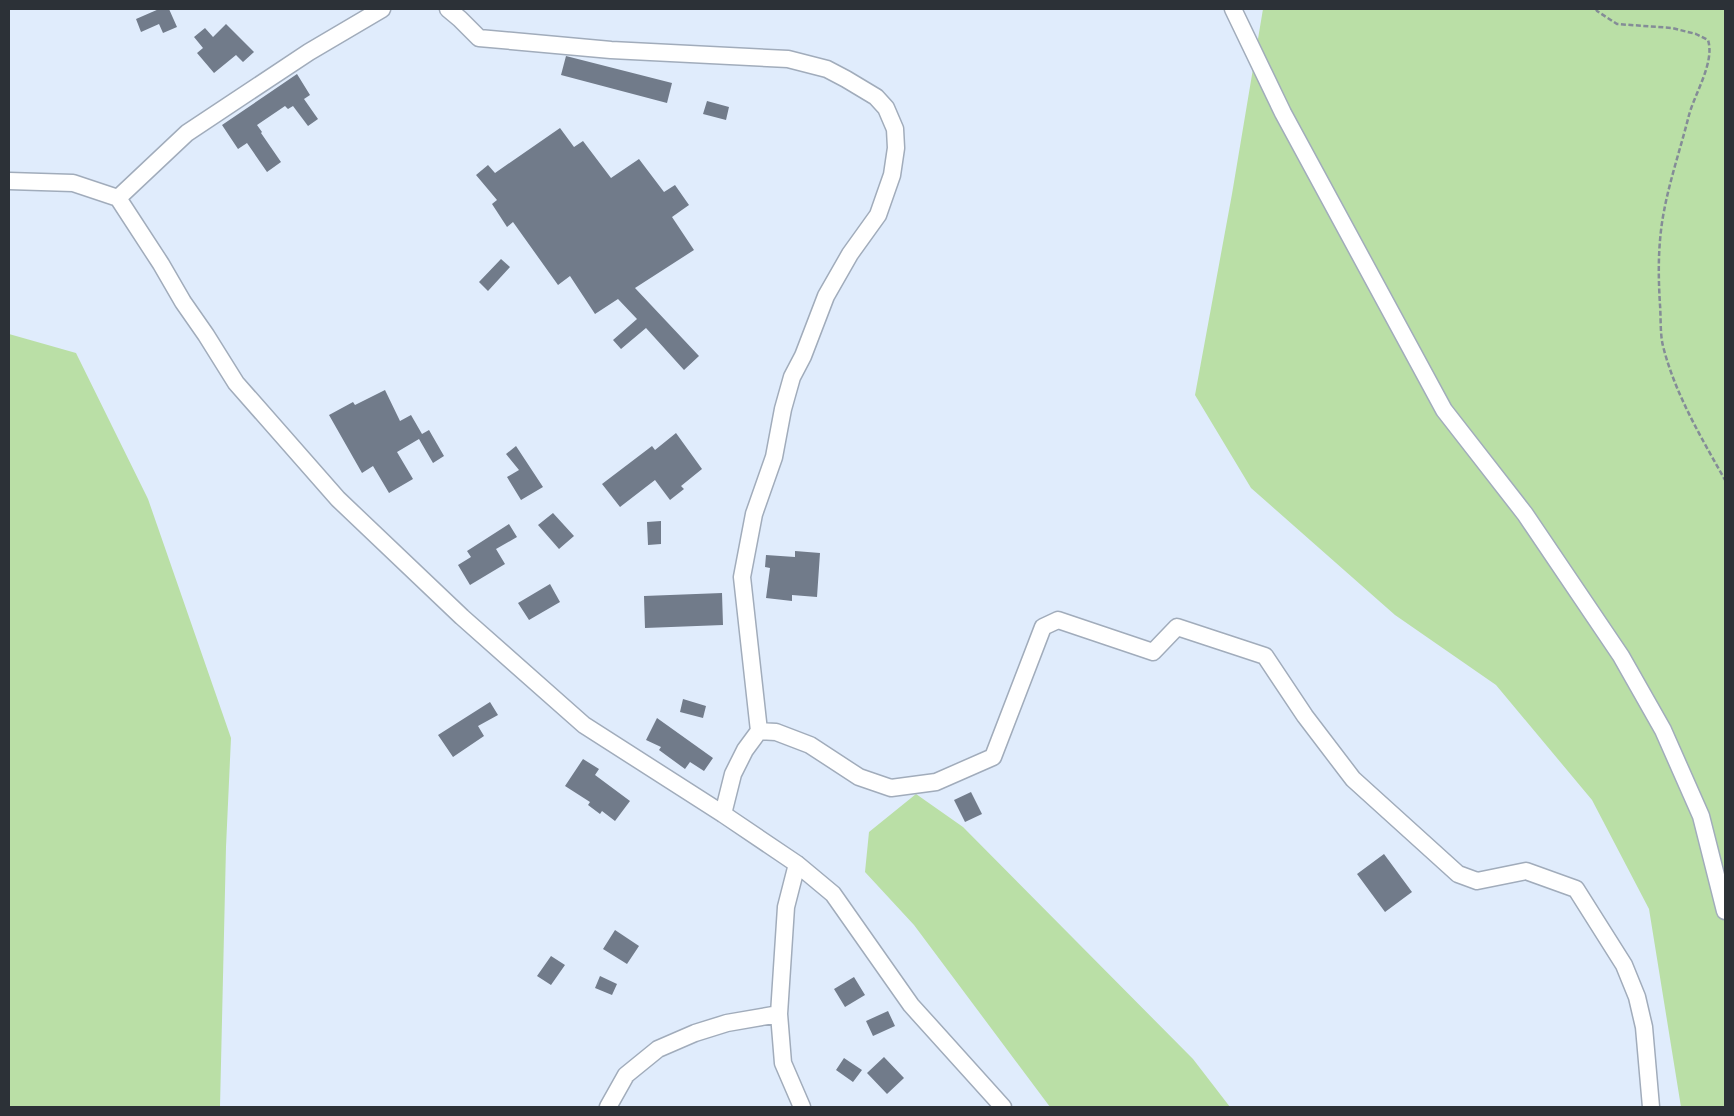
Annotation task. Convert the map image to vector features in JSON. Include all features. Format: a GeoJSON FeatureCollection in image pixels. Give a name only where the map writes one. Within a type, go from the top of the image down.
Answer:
{"type":"FeatureCollection","features":[{"type":"Feature","properties":{"kind":"street"},"geometry":{"type":"LineString","coordinates":[[118,198],[187,133],[309,52],[382,9]]}},
{"type":"Feature","properties":{"kind":"street"},"geometry":{"type":"LineString","coordinates":[[448,9],[479,38],[611,50],[788,59],[826,69],[876,97],[886,108],[896,129],[896,148],[892,175],[878,215],[850,254],[826,296],[803,356],[792,376],[783,409],[774,457],[754,514],[742,577],[759,731],[745,750],[733,774],[724,814]]}},
{"type":"Feature","properties":{"kind":"street"},"geometry":{"type":"LineString","coordinates":[[1233,9],[1283,112],[1444,410],[1525,514],[1621,656],[1663,730],[1700,816],[1725,911]]}},
{"type":"Feature","properties":{"kind":"street"},"geometry":{"type":"LineString","coordinates":[[9,181],[73,183],[118,198],[236,383],[338,499],[462,617],[584,725],[724,814],[796,864],[833,894],[911,1005],[1003,1107]]}},
{"type":"Feature","properties":{"kind":"street"},"geometry":{"type":"LineString","coordinates":[[759,731],[776,732],[810,745],[859,776],[891,788],[936,782],[993,757],[1043,627],[1058,620],[1153,652],[1177,627],[1265,656],[1304,716],[1353,779],[1458,874],[1477,881],[1526,871],[1576,889],[1624,966],[1637,997],[1644,1027],[1651,1107]]}},
{"type":"Feature","properties":{"kind":"street"},"geometry":{"type":"LineString","coordinates":[[796,864],[786,907],[779,1014],[783,1063],[802,1107]]}},
{"type":"Feature","properties":{"kind":"street"},"geometry":{"type":"LineString","coordinates":[[608,1107],[626,1075],[658,1049],[695,1032],[779,1014]]}},
{"type":"Feature","properties":{"kind":"path"},"geometry":{"type":"LineString","coordinates":[[1596,9],[1617,24],[1672,28],[1696,34],[1708,40],[1710,47],[1708,62],[1691,110],[1664,211],[1658,266],[1662,344],[1674,380],[1698,433],[1725,480]]}},
{"type":"Feature","properties":{"kind":"green space"},"geometry":{"type":"Polygon","coordinates":[[[1263,9],[1725,9],[1725,1107],[1681,1107],[1649,909],[1592,800],[1496,685],[1395,615],[1251,488],[1195,395],[1232,194],[1263,9]]]}},
{"type":"Feature","properties":{"kind":"green space"},"geometry":{"type":"Polygon","coordinates":[[[9,334],[76,353],[148,499],[231,738],[226,847],[220,1107],[9,1107],[9,334]]]}},
{"type":"Feature","properties":{"kind":"green space"},"geometry":{"type":"Polygon","coordinates":[[[916,794],[963,827],[1193,1059],[1230,1107],[1050,1107],[914,925],[865,872],[869,832],[916,794]]]}},
{"type":"Feature","properties":{"kind":"building"},"geometry":{"type":"Polygon","coordinates":[[[159,9],[169,9],[177,27],[163,33],[159,24],[141,32],[136,19],[159,9]]]}},
{"type":"Feature","properties":{"kind":"building"},"geometry":{"type":"Polygon","coordinates":[[[226,24],[254,52],[243,62],[236,55],[214,73],[197,53],[203,48],[194,37],[205,28],[213,37],[226,24]]]}},
{"type":"Feature","properties":{"kind":"building"},"geometry":{"type":"Polygon","coordinates":[[[566,56],[672,83],[667,103],[561,75],[566,56]]]}},
{"type":"Feature","properties":{"kind":"building"},"geometry":{"type":"Polygon","coordinates":[[[297,74],[310,95],[304,99],[318,119],[308,126],[293,106],[288,109],[285,106],[257,125],[281,162],[267,172],[247,143],[238,149],[222,125],[297,74]]]}},
{"type":"Feature","properties":{"kind":"building"},"geometry":{"type":"Polygon","coordinates":[[[707,101],[729,107],[726,120],[703,114],[707,101]]]}},
{"type":"Feature","properties":{"kind":"building"},"geometry":{"type":"Polygon","coordinates":[[[560,128],[574,147],[583,141],[611,178],[639,159],[664,192],[675,185],[689,205],[672,217],[694,250],[635,288],[699,356],[684,370],[646,328],[621,349],[613,340],[637,319],[618,299],[595,314],[570,276],[558,285],[513,222],[507,227],[492,204],[497,200],[476,175],[488,165],[495,173],[560,128]]]}},
{"type":"Feature","properties":{"kind":"building"},"geometry":{"type":"Polygon","coordinates":[[[501,259],[510,267],[488,291],[479,282],[501,259]]]}},
{"type":"Feature","properties":{"kind":"building"},"geometry":{"type":"Polygon","coordinates":[[[385,390],[400,421],[411,415],[422,434],[429,430],[444,456],[433,463],[419,439],[397,452],[413,479],[389,493],[373,466],[362,473],[329,415],[353,402],[355,405],[385,390]]]}},
{"type":"Feature","properties":{"kind":"building"},"geometry":{"type":"Polygon","coordinates":[[[676,433],[702,469],[681,486],[684,489],[670,500],[655,480],[620,507],[602,484],[652,446],[655,450],[676,433]]]}},
{"type":"Feature","properties":{"kind":"building"},"geometry":{"type":"Polygon","coordinates":[[[516,446],[543,487],[521,500],[507,477],[519,470],[506,454],[516,446]]]}},
{"type":"Feature","properties":{"kind":"building"},"geometry":{"type":"Polygon","coordinates":[[[553,513],[574,536],[559,549],[538,525],[553,513]]]}},
{"type":"Feature","properties":{"kind":"building"},"geometry":{"type":"Polygon","coordinates":[[[661,521],[661,544],[648,545],[647,522],[661,521]]]}},
{"type":"Feature","properties":{"kind":"building"},"geometry":{"type":"Polygon","coordinates":[[[509,524],[517,537],[496,549],[505,564],[470,585],[458,565],[471,557],[467,551],[509,524]]]}},
{"type":"Feature","properties":{"kind":"building"},"geometry":{"type":"Polygon","coordinates":[[[795,551],[820,553],[817,597],[792,595],[792,601],[766,598],[770,568],[765,567],[766,555],[795,557],[795,551]]]}},
{"type":"Feature","properties":{"kind":"building"},"geometry":{"type":"Polygon","coordinates":[[[550,584],[560,602],[529,620],[518,603],[550,584]]]}},
{"type":"Feature","properties":{"kind":"building"},"geometry":{"type":"Polygon","coordinates":[[[722,593],[723,625],[645,628],[644,596],[722,593]]]}},
{"type":"Feature","properties":{"kind":"building"},"geometry":{"type":"Polygon","coordinates":[[[683,699],[706,706],[703,718],[680,712],[683,699]]]}},
{"type":"Feature","properties":{"kind":"building"},"geometry":{"type":"Polygon","coordinates":[[[490,702],[498,715],[478,726],[484,736],[453,757],[438,735],[490,702]]]}},
{"type":"Feature","properties":{"kind":"building"},"geometry":{"type":"Polygon","coordinates":[[[657,718],[713,758],[704,771],[690,762],[685,769],[659,750],[661,747],[646,740],[657,718]]]}},
{"type":"Feature","properties":{"kind":"building"},"geometry":{"type":"Polygon","coordinates":[[[583,759],[599,769],[595,775],[630,801],[615,821],[602,811],[600,814],[588,805],[590,802],[565,786],[583,759]]]}},
{"type":"Feature","properties":{"kind":"building"},"geometry":{"type":"Polygon","coordinates":[[[971,792],[982,814],[965,822],[954,800],[971,792]]]}},
{"type":"Feature","properties":{"kind":"building"},"geometry":{"type":"Polygon","coordinates":[[[1384,854],[1412,892],[1385,912],[1357,874],[1384,854]]]}},
{"type":"Feature","properties":{"kind":"building"},"geometry":{"type":"Polygon","coordinates":[[[615,930],[639,946],[627,964],[603,949],[615,930]]]}},
{"type":"Feature","properties":{"kind":"building"},"geometry":{"type":"Polygon","coordinates":[[[551,956],[565,965],[551,985],[537,976],[551,956]]]}},
{"type":"Feature","properties":{"kind":"building"},"geometry":{"type":"Polygon","coordinates":[[[600,976],[617,984],[612,995],[595,988],[600,976]]]}},
{"type":"Feature","properties":{"kind":"building"},"geometry":{"type":"Polygon","coordinates":[[[854,977],[865,995],[845,1007],[834,989],[854,977]]]}},
{"type":"Feature","properties":{"kind":"building"},"geometry":{"type":"Polygon","coordinates":[[[888,1011],[895,1026],[873,1036],[866,1021],[888,1011]]]}},
{"type":"Feature","properties":{"kind":"building"},"geometry":{"type":"Polygon","coordinates":[[[884,1057],[904,1078],[887,1094],[867,1073],[884,1057]]]}},
{"type":"Feature","properties":{"kind":"building"},"geometry":{"type":"Polygon","coordinates":[[[844,1058],[862,1070],[853,1082],[836,1070],[844,1058]]]}}]}
